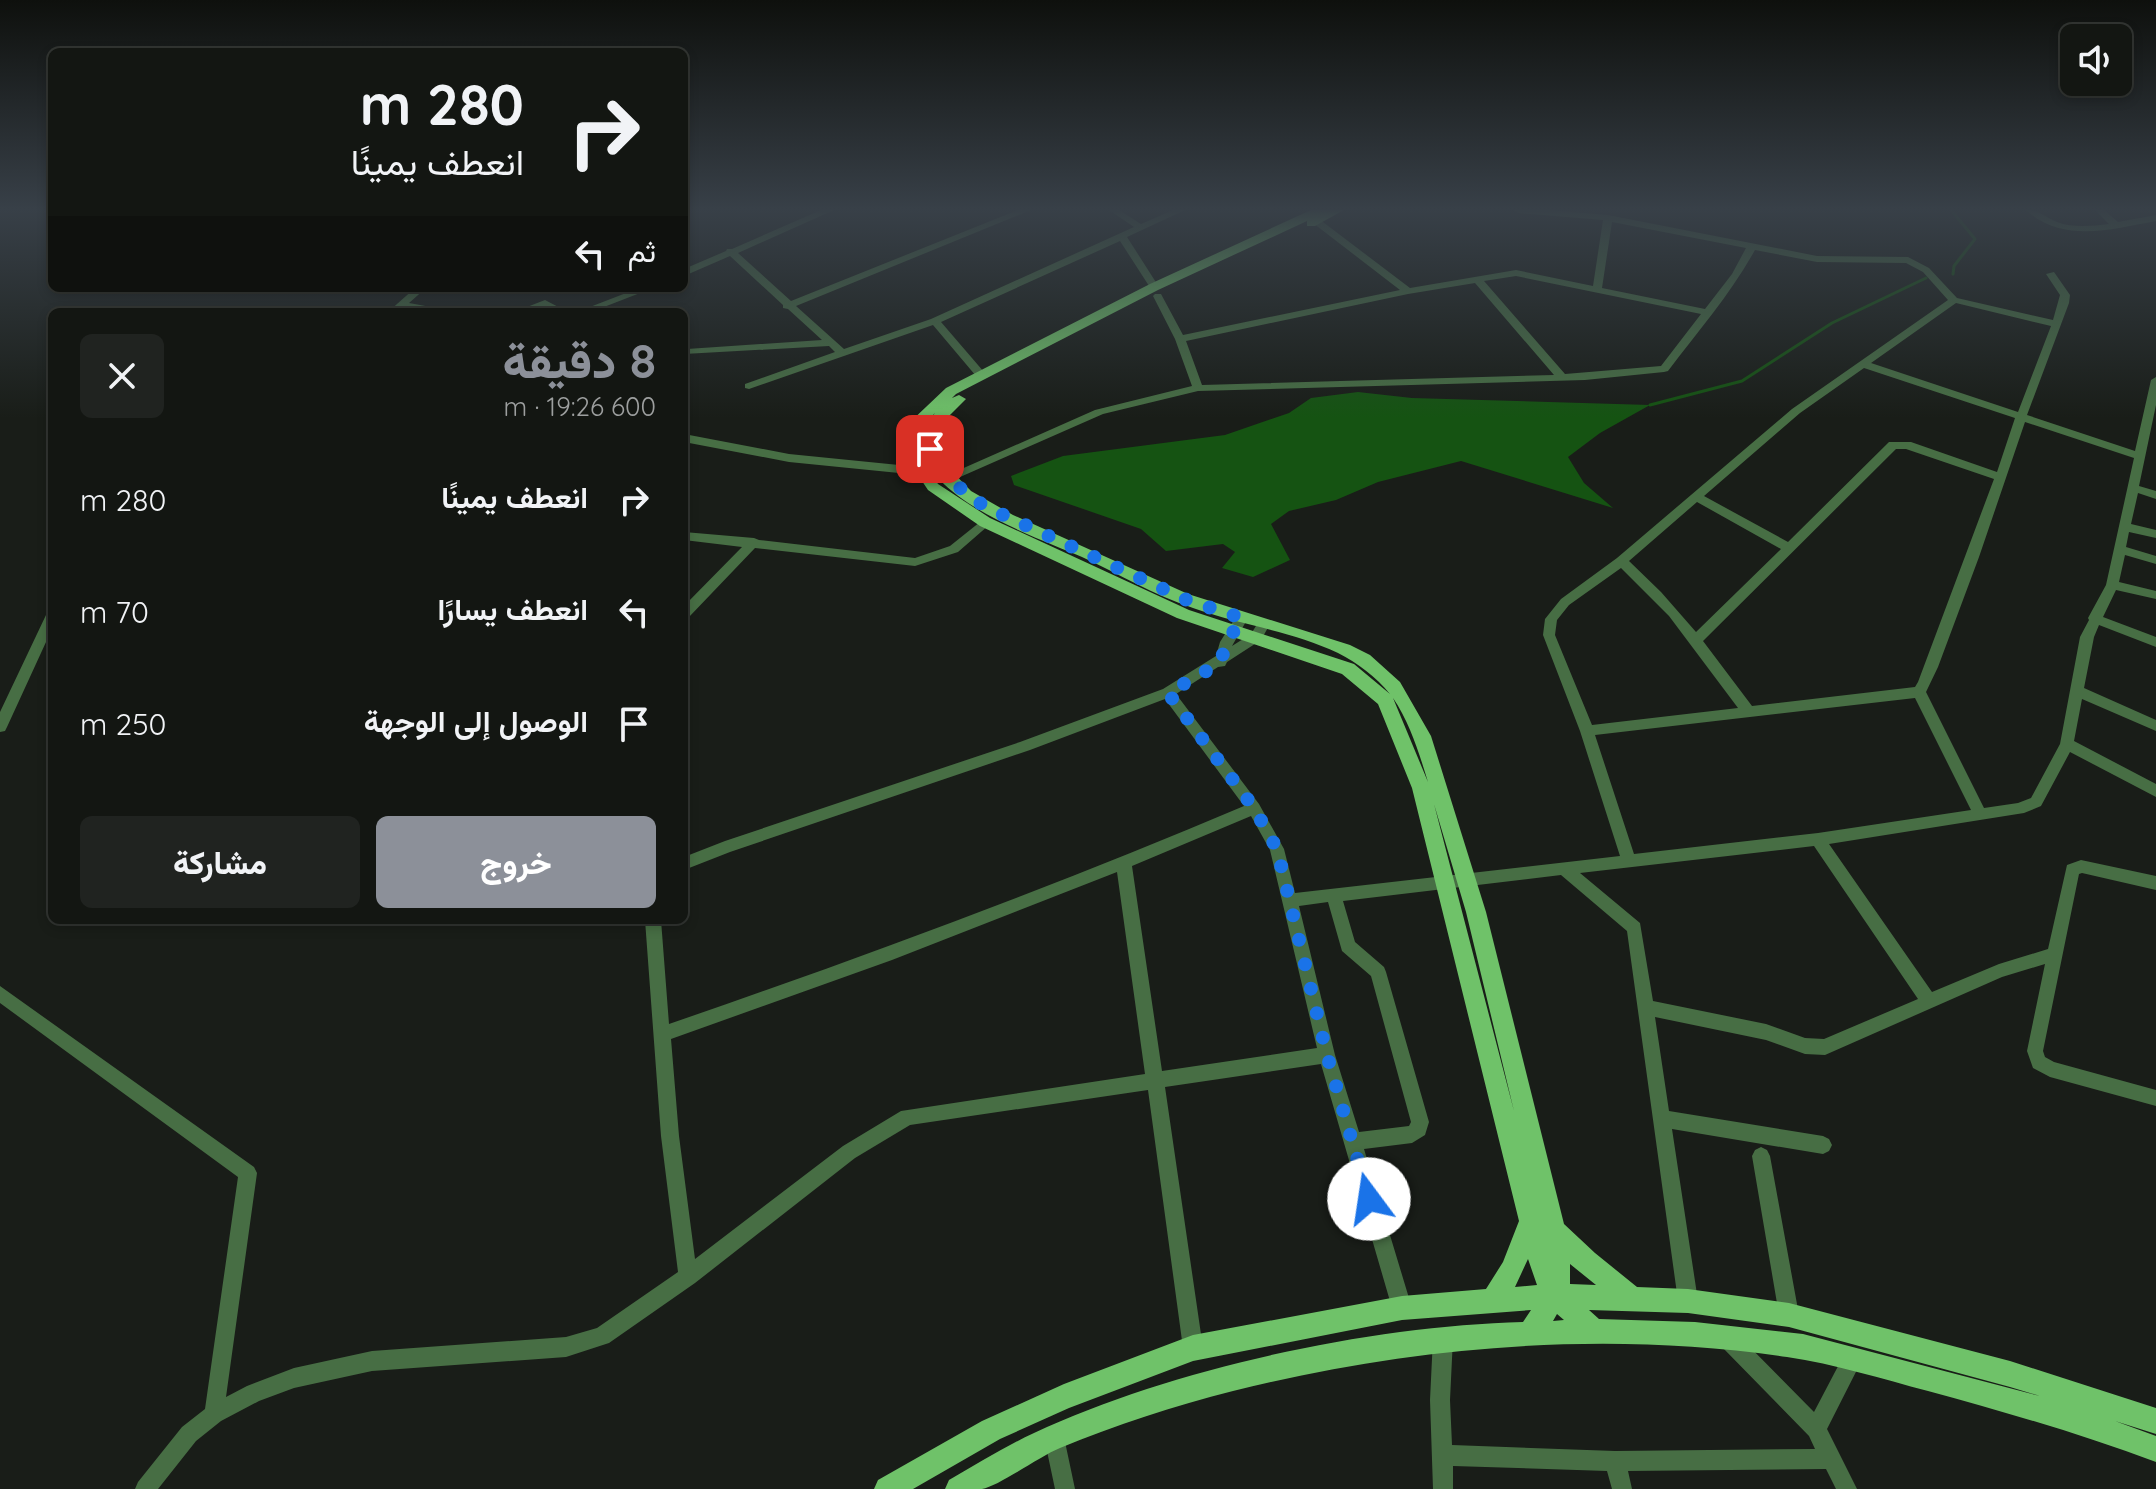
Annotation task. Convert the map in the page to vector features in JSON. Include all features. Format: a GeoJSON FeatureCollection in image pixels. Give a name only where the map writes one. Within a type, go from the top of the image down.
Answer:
{"type":"FeatureCollection","features":[{"type":"Feature","properties":{"kind":"main road"},"geometry":{"type":"LineString","coordinates":[[1181,279],[1014,363],[958,400],[935,421],[930,434],[930,449],[947,478],[998,512],[1238,625]]}},
{"type":"Feature","properties":{"kind":"main road"},"geometry":{"type":"LineString","coordinates":[[1014,363],[980,374],[951,391],[921,415],[911,436],[916,464],[946,498],[985,522],[1125,590],[1238,625],[1349,653],[1381,673],[1399,693],[1419,731],[1467,877],[1541,1227],[1544,1273],[1556,1296],[1597,1334]]}},
{"type":"Feature","properties":{"kind":"main road"},"geometry":{"type":"LineString","coordinates":[[1260,631],[1348,669],[1385,700],[1413,763],[1541,1227],[1633,1299]]}},
{"type":"Feature","properties":{"kind":"main road"},"geometry":{"type":"LineString","coordinates":[[1494,1299],[1541,1227]]}},
{"type":"Feature","properties":{"kind":"main road"},"geometry":{"type":"LineString","coordinates":[[1530,1333],[1556,1296]]}},
{"type":"Feature","properties":{"kind":"main road"},"geometry":{"type":"LineString","coordinates":[[887,1489],[991,1430],[1064,1397],[1193,1348],[1402,1308],[1494,1299],[1556,1296],[1688,1301],[1789,1315],[2010,1374],[2156,1421]]}},
{"type":"Feature","properties":{"kind":"main road"},"geometry":{"type":"LineString","coordinates":[[958,1489],[1054,1437],[1153,1401],[1274,1369],[1443,1338],[1530,1333],[1726,1338],[1787,1344],[1853,1358],[2076,1418],[2156,1449]]}},
{"type":"Feature","properties":{"kind":"street"},"geometry":{"type":"LineString","coordinates":[[760,279],[841,352]]}},
{"type":"Feature","properties":{"kind":"street"},"geometry":{"type":"LineString","coordinates":[[787,306],[853,279]]}},
{"type":"Feature","properties":{"kind":"street"},"geometry":{"type":"LineString","coordinates":[[749,386],[935,321],[1027,279]]}},
{"type":"Feature","properties":{"kind":"street"},"geometry":{"type":"LineString","coordinates":[[1149,279],[1180,339],[1198,388]]}},
{"type":"Feature","properties":{"kind":"street"},"geometry":{"type":"LineString","coordinates":[[1394,279],[1408,291]]}},
{"type":"Feature","properties":{"kind":"street"},"geometry":{"type":"LineString","coordinates":[[1180,339],[1474,279]]}},
{"type":"Feature","properties":{"kind":"street"},"geometry":{"type":"LineString","coordinates":[[1477,279],[1562,377]]}},
{"type":"Feature","properties":{"kind":"street"},"geometry":{"type":"LineString","coordinates":[[1554,279],[1709,313]]}},
{"type":"Feature","properties":{"kind":"street"},"geometry":{"type":"LineString","coordinates":[[1598,287],[1599,279]]}},
{"type":"Feature","properties":{"kind":"street"},"geometry":{"type":"LineString","coordinates":[[947,478],[1099,412],[1198,388],[1562,377],[1664,369],[1709,313],[1731,279]]}},
{"type":"Feature","properties":{"kind":"street"},"geometry":{"type":"LineString","coordinates":[[1935,279],[1954,300],[2056,324]]}},
{"type":"Feature","properties":{"kind":"street"},"geometry":{"type":"LineString","coordinates":[[1919,692],[1930,674],[1962,593],[2062,313],[2065,295],[2055,279]]}},
{"type":"Feature","properties":{"kind":"street"},"geometry":{"type":"LineString","coordinates":[[399,308],[417,292]]}},
{"type":"Feature","properties":{"kind":"street"},"geometry":{"type":"LineString","coordinates":[[593,308],[637,292]]}},
{"type":"Feature","properties":{"kind":"street"},"geometry":{"type":"LineString","coordinates":[[626,308],[642,292]]}},
{"type":"Feature","properties":{"kind":"street"},"geometry":{"type":"LineString","coordinates":[[1628,858],[1587,731],[1559,663],[1550,625],[1565,602],[1621,561],[1796,411],[1954,300]]}},
{"type":"Feature","properties":{"kind":"street"},"geometry":{"type":"LineString","coordinates":[[531,308],[545,303],[555,308]]}},
{"type":"Feature","properties":{"kind":"street"},"geometry":{"type":"LineString","coordinates":[[935,321],[980,374]]}},
{"type":"Feature","properties":{"kind":"street"},"geometry":{"type":"LineString","coordinates":[[688,352],[830,343]]}},
{"type":"Feature","properties":{"kind":"street"},"geometry":{"type":"LineString","coordinates":[[1863,364],[2140,456]]}},
{"type":"Feature","properties":{"kind":"street"},"geometry":{"type":"LineString","coordinates":[[1291,900],[1628,858],[1818,839],[1980,814],[2036,802],[2067,744],[2087,637],[2112,585],[2156,380]]}},
{"type":"Feature","properties":{"kind":"street"},"geometry":{"type":"LineString","coordinates":[[688,439],[789,458],[892,470],[916,464]]}},
{"type":"Feature","properties":{"kind":"street"},"geometry":{"type":"LineString","coordinates":[[1697,639],[1893,445],[1907,445],[2002,478]]}},
{"type":"Feature","properties":{"kind":"street"},"geometry":{"type":"LineString","coordinates":[[2133,488],[2156,495]]}},
{"type":"Feature","properties":{"kind":"street"},"geometry":{"type":"LineString","coordinates":[[1696,497],[1789,548]]}},
{"type":"Feature","properties":{"kind":"street"},"geometry":{"type":"LineString","coordinates":[[688,536],[915,562],[954,549],[985,522]]}},
{"type":"Feature","properties":{"kind":"street"},"geometry":{"type":"LineString","coordinates":[[2125,527],[2156,534]]}},
{"type":"Feature","properties":{"kind":"street"},"geometry":{"type":"LineString","coordinates":[[688,610],[754,542]]}},
{"type":"Feature","properties":{"kind":"street"},"geometry":{"type":"LineString","coordinates":[[2120,549],[2156,560]]}},
{"type":"Feature","properties":{"kind":"street"},"geometry":{"type":"LineString","coordinates":[[1621,561],[1640,577],[1697,639],[1748,711]]}},
{"type":"Feature","properties":{"kind":"street"},"geometry":{"type":"LineString","coordinates":[[2112,585],[2156,595]]}},
{"type":"Feature","properties":{"kind":"street"},"geometry":{"type":"LineString","coordinates":[[2094,618],[2156,642]]}},
{"type":"Feature","properties":{"kind":"street"},"geometry":{"type":"LineString","coordinates":[[0,727],[48,624]]}},
{"type":"Feature","properties":{"kind":"street"},"geometry":{"type":"LineString","coordinates":[[1220,663],[1238,625]]}},
{"type":"Feature","properties":{"kind":"street"},"geometry":{"type":"LineString","coordinates":[[688,859],[1025,746],[1168,693],[1220,663],[1260,631]]}},
{"type":"Feature","properties":{"kind":"street"},"geometry":{"type":"LineString","coordinates":[[2078,691],[2156,726]]}},
{"type":"Feature","properties":{"kind":"street"},"geometry":{"type":"LineString","coordinates":[[1587,731],[1919,692]]}},
{"type":"Feature","properties":{"kind":"street"},"geometry":{"type":"LineString","coordinates":[[1919,692],[1980,814]]}},
{"type":"Feature","properties":{"kind":"street"},"geometry":{"type":"LineString","coordinates":[[1168,693],[1254,808],[1277,849],[1327,1055],[1355,1141],[1402,1308]]}},
{"type":"Feature","properties":{"kind":"street"},"geometry":{"type":"LineString","coordinates":[[2067,744],[2156,791]]}},
{"type":"Feature","properties":{"kind":"street"},"geometry":{"type":"LineString","coordinates":[[662,1034],[1124,864],[1254,808]]}},
{"type":"Feature","properties":{"kind":"street"},"geometry":{"type":"LineString","coordinates":[[1818,839],[1928,1000]]}},
{"type":"Feature","properties":{"kind":"street"},"geometry":{"type":"LineString","coordinates":[[1124,864],[1152,1079],[1182,1250],[1193,1348]]}},
{"type":"Feature","properties":{"kind":"street"},"geometry":{"type":"LineString","coordinates":[[2156,883],[2081,866],[2072,870],[2035,1051],[2039,1062],[2050,1069],[2156,1098]]}},
{"type":"Feature","properties":{"kind":"street"},"geometry":{"type":"LineString","coordinates":[[1563,868],[1634,928],[1688,1301]]}},
{"type":"Feature","properties":{"kind":"street"},"geometry":{"type":"LineString","coordinates":[[1334,895],[1348,946],[1378,972],[1420,1122],[1419,1129],[1412,1134],[1355,1141]]}},
{"type":"Feature","properties":{"kind":"street"},"geometry":{"type":"LineString","coordinates":[[653,924],[670,1136],[688,1276]]}},
{"type":"Feature","properties":{"kind":"street"},"geometry":{"type":"LineString","coordinates":[[1645,1007],[1755,1029],[1815,1048],[1856,1036],[1928,1000],[1999,971],[2055,954]]}},
{"type":"Feature","properties":{"kind":"street"},"geometry":{"type":"LineString","coordinates":[[0,993],[248,1173],[214,1414]]}},
{"type":"Feature","properties":{"kind":"street"},"geometry":{"type":"LineString","coordinates":[[145,1489],[189,1434],[214,1414],[254,1393],[327,1368],[586,1343],[627,1319],[688,1276],[849,1152],[907,1117],[1327,1055]]}},
{"type":"Feature","properties":{"kind":"street"},"geometry":{"type":"LineString","coordinates":[[1660,1118],[1823,1145]]}},
{"type":"Feature","properties":{"kind":"street"},"geometry":{"type":"LineString","coordinates":[[1761,1156],[1789,1315]]}},
{"type":"Feature","properties":{"kind":"street"},"geometry":{"type":"LineString","coordinates":[[1443,1338],[1440,1400],[1443,1489]]}},
{"type":"Feature","properties":{"kind":"street"},"geometry":{"type":"LineString","coordinates":[[1726,1338],[1816,1429],[1847,1489]]}},
{"type":"Feature","properties":{"kind":"street"},"geometry":{"type":"LineString","coordinates":[[1816,1429],[1853,1358]]}},
{"type":"Feature","properties":{"kind":"street"},"geometry":{"type":"LineString","coordinates":[[1054,1437],[1065,1489]]}},
{"type":"Feature","properties":{"kind":"street"},"geometry":{"type":"LineString","coordinates":[[1443,1455],[1615,1461],[1832,1459]]}},
{"type":"Feature","properties":{"kind":"street"},"geometry":{"type":"LineString","coordinates":[[1615,1461],[1622,1489]]}},
{"type":"Feature","properties":{"kind":"shaded area"},"geometry":{"type":"Polygon","coordinates":[[[1358,392],[1412,398],[1650,405],[1600,433],[1568,457],[1584,483],[1613,508],[1461,461],[1378,482],[1336,500],[1289,511],[1271,524],[1290,560],[1253,577],[1222,568],[1235,552],[1223,544],[1166,551],[1141,529],[1014,485],[1011,476],[1063,456],[1225,435],[1289,413],[1311,398],[1358,392]]]}},
{"type":"Feature","properties":{"kind":"waterway"},"geometry":{"type":"LineString","coordinates":[[1650,405],[1742,381],[1832,323],[1923,279]]}},
{"type":"Feature","properties":{"kind":"route"},"geometry":{"type":"LineString","coordinates":[[930,449],[947,478],[984,506],[1187,600],[1242,618],[1227,642],[1220,663],[1168,693],[1268,828],[1277,849],[1327,1055],[1355,1141],[1369,1199]]}}]}
